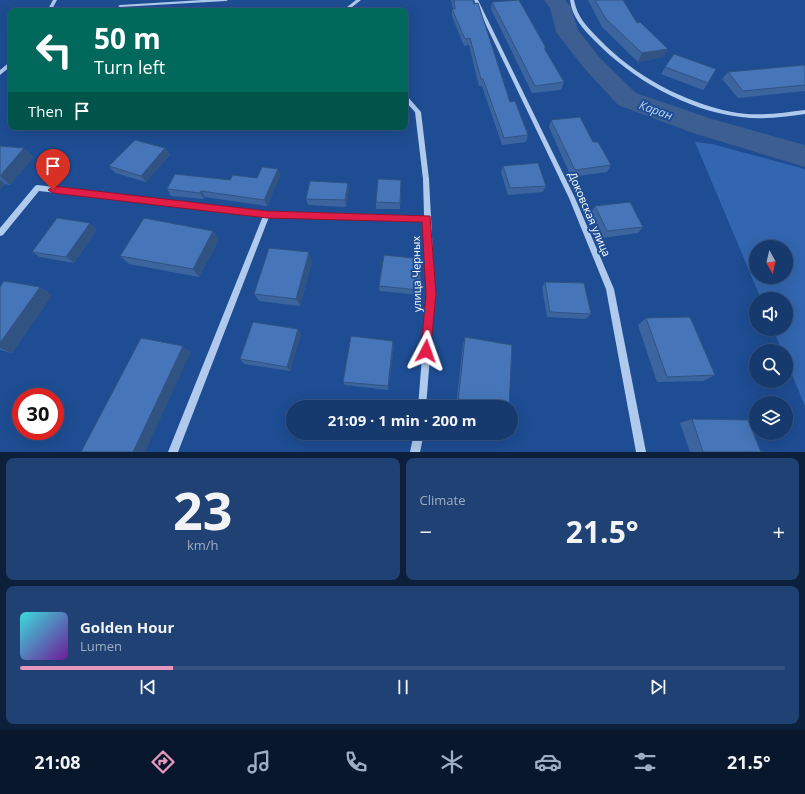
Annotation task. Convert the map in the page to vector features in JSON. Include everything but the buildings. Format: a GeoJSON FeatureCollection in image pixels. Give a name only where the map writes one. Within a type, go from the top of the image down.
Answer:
{"type":"FeatureCollection","features":[{"type":"Feature","properties":{"kind":"street"},"geometry":{"type":"LineString","coordinates":[[120,6],[226,0]]}},
{"type":"Feature","properties":{"kind":"street"},"geometry":{"type":"LineString","coordinates":[[348,8],[359,0]]}},
{"type":"Feature","properties":{"kind":"street","name":"Доковская улица"},"geometry":{"type":"LineString","coordinates":[[476,0],[572,198],[610,289],[641,452]]}},
{"type":"Feature","properties":{"kind":"street"},"geometry":{"type":"LineString","coordinates":[[572,0],[573,9],[583,24],[604,48],[653,84],[702,106],[733,114],[769,116],[805,112]]}},
{"type":"Feature","properties":{"kind":"street"},"geometry":{"type":"LineString","coordinates":[[0,72],[8,65]]}},
{"type":"Feature","properties":{"kind":"street","name":"улица Черных"},"geometry":{"type":"LineString","coordinates":[[408,100],[418,112],[426,179],[431,294],[423,400]]}},
{"type":"Feature","properties":{"kind":"street"},"geometry":{"type":"LineString","coordinates":[[0,233],[37,188],[267,214],[427,219]]}},
{"type":"Feature","properties":{"kind":"street"},"geometry":{"type":"LineString","coordinates":[[173,452],[267,214]]}},
{"type":"Feature","properties":{"kind":"street"},"geometry":{"type":"LineString","coordinates":[[415,452],[417,440]]}},
{"type":"Feature","properties":{"kind":"shaded area"},"geometry":{"type":"Polygon","coordinates":[[[695,142],[712,144],[805,169],[805,406],[793,377],[793,344],[779,344],[776,336],[793,336],[793,292],[758,292],[755,284],[793,284],[793,240],[749,240],[749,270],[695,142]]]}},
{"type":"Feature","properties":{"kind":"waterway","name":"Каран"},"geometry":{"type":"LineString","coordinates":[[554,0],[560,7],[567,31],[592,63],[627,99],[703,126],[805,156]]}},
{"type":"Feature","properties":{"kind":"route"},"geometry":{"type":"LineString","coordinates":[[53,190],[267,214],[427,219],[431,294],[426,351]]}}]}
